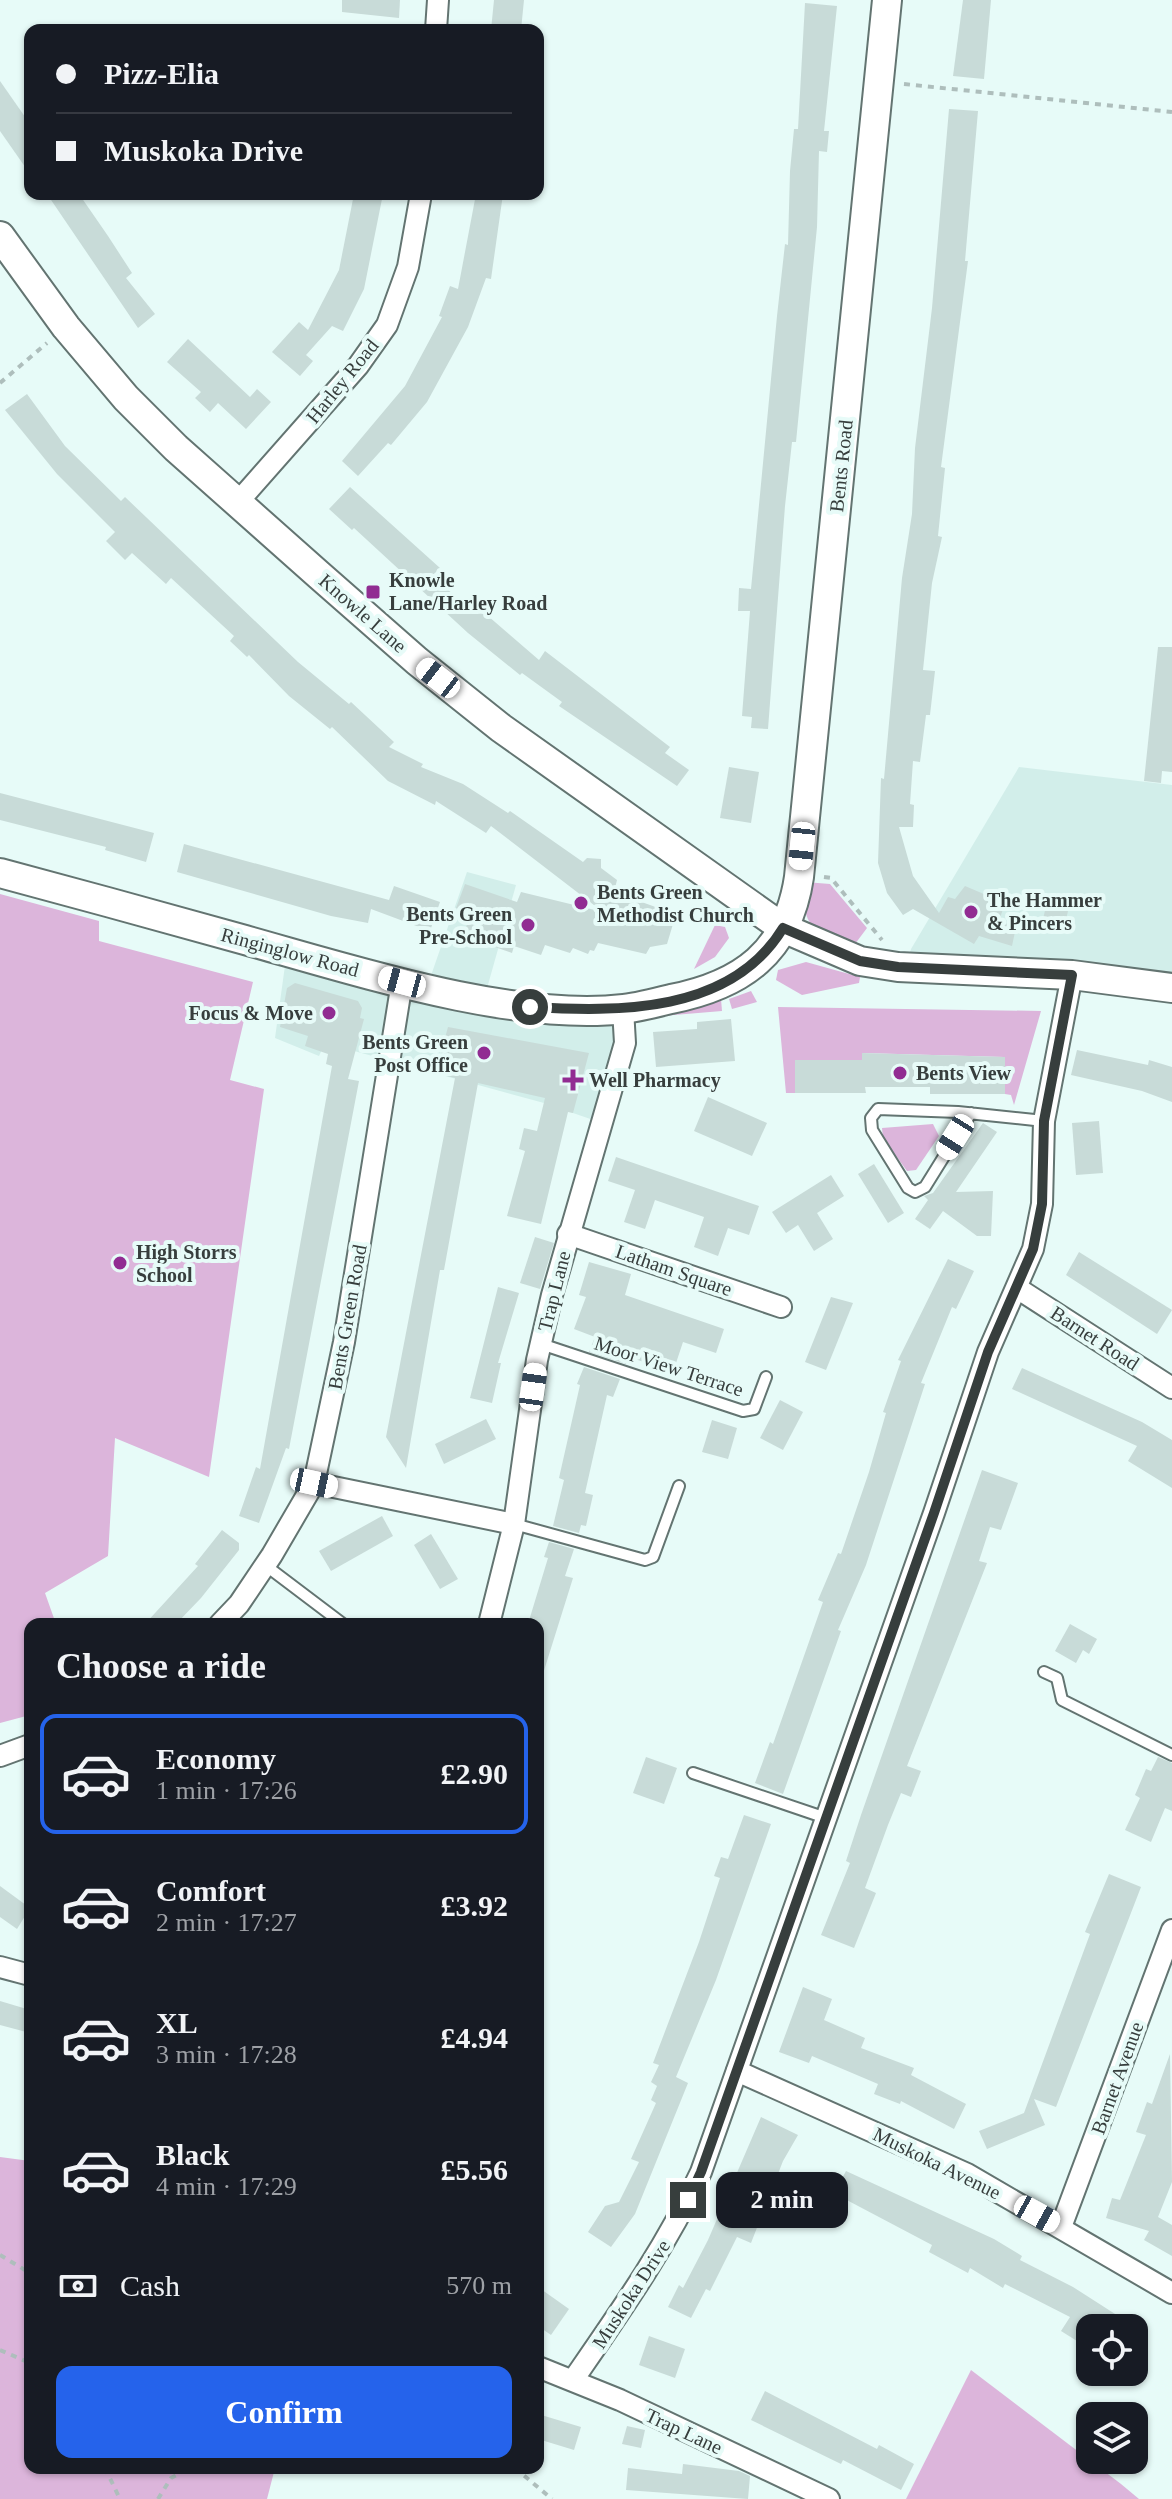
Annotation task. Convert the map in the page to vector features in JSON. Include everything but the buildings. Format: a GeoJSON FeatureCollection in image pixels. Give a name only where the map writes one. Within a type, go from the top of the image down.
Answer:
{"type":"FeatureCollection","features":[{"type":"Feature","properties":{"kind":"street"},"geometry":{"type":"LineString","coordinates":[[436,24],[438,0]]}},
{"type":"Feature","properties":{"kind":"street","name":"Bents Road"},"geometry":{"type":"LineString","coordinates":[[783,928],[795,905],[799,877],[887,0]]}},
{"type":"Feature","properties":{"kind":"street","name":"Harley Road"},"geometry":{"type":"LineString","coordinates":[[238,502],[358,366],[387,325],[408,267],[420,200]]}},
{"type":"Feature","properties":{"kind":"street","name":"Knowle Lane"},"geometry":{"type":"LineString","coordinates":[[0,236],[66,327],[126,398],[417,661],[501,728],[783,928]]}},
{"type":"Feature","properties":{"kind":"street","name":"Ringinglow Road"},"geometry":{"type":"LineString","coordinates":[[0,873],[402,982],[530,1007],[623,1009],[721,986],[751,969],[770,950],[783,928]]}},
{"type":"Feature","properties":{"kind":"street"},"geometry":{"type":"LineString","coordinates":[[783,928],[827,949],[879,964],[1072,975],[1172,988]]}},
{"type":"Feature","properties":{"kind":"street","name":"Muskoka Drive"},"geometry":{"type":"LineString","coordinates":[[573,2380],[675,2228],[701,2172],[988,1352],[1033,1249],[1042,1204],[1044,1121],[1072,975]]}},
{"type":"Feature","properties":{"kind":"street","name":"Bents Green Road"},"geometry":{"type":"LineString","coordinates":[[225,1618],[265,1565],[314,1483],[344,1342],[402,982]]}},
{"type":"Feature","properties":{"kind":"street","name":"Trap Lane"},"geometry":{"type":"LineString","coordinates":[[490,1618],[514,1524],[541,1344],[568,1234],[618,1076],[625,1043],[623,1009]]}},
{"type":"Feature","properties":{"kind":"street","name":"Latham Square"},"geometry":{"type":"LineString","coordinates":[[568,1234],[781,1307]]}},
{"type":"Feature","properties":{"kind":"street","name":"Barnet Road"},"geometry":{"type":"LineString","coordinates":[[1017,1288],[1172,1388]]}},
{"type":"Feature","properties":{"kind":"street"},"geometry":{"type":"LineString","coordinates":[[314,1483],[514,1524]]}},
{"type":"Feature","properties":{"kind":"street"},"geometry":{"type":"LineString","coordinates":[[0,1756],[24,1747]]}},
{"type":"Feature","properties":{"kind":"street","name":"Barnet Avenue"},"geometry":{"type":"LineString","coordinates":[[1061,2227],[1172,1930]]}},
{"type":"Feature","properties":{"kind":"street"},"geometry":{"type":"LineString","coordinates":[[0,1967],[24,1973]]}},
{"type":"Feature","properties":{"kind":"street","name":"Muskoka Avenue"},"geometry":{"type":"LineString","coordinates":[[737,2071],[967,2174],[1172,2293]]}},
{"type":"Feature","properties":{"kind":"street","name":"Trap Lane"},"geometry":{"type":"LineString","coordinates":[[544,2369],[829,2499]]}},
{"type":"Feature","properties":{"kind":"lane"},"geometry":{"type":"LineString","coordinates":[[971,1113],[925,1187],[915,1192],[908,1188],[872,1130],[871,1118],[878,1109],[971,1113],[1044,1121]]}},
{"type":"Feature","properties":{"kind":"lane","name":"Moor View Terrace"},"geometry":{"type":"LineString","coordinates":[[541,1344],[743,1411],[754,1409],[766,1377]]}},
{"type":"Feature","properties":{"kind":"lane"},"geometry":{"type":"LineString","coordinates":[[514,1524],[645,1560],[653,1557],[679,1486]]}},
{"type":"Feature","properties":{"kind":"lane"},"geometry":{"type":"LineString","coordinates":[[265,1565],[335,1618]]}},
{"type":"Feature","properties":{"kind":"lane"},"geometry":{"type":"LineString","coordinates":[[1044,1672],[1057,1678],[1062,1700],[1172,1755]]}},
{"type":"Feature","properties":{"kind":"lane"},"geometry":{"type":"LineString","coordinates":[[693,1773],[826,1818]]}},
{"type":"Feature","properties":{"kind":"path"},"geometry":{"type":"LineString","coordinates":[[878,82],[1172,112]]}},
{"type":"Feature","properties":{"kind":"path"},"geometry":{"type":"LineString","coordinates":[[0,383],[66,327]]}},
{"type":"Feature","properties":{"kind":"path"},"geometry":{"type":"LineString","coordinates":[[799,877],[831,878],[885,944],[879,964]]}},
{"type":"Feature","properties":{"kind":"path"},"geometry":{"type":"LineString","coordinates":[[0,2255],[24,2269]]}},
{"type":"Feature","properties":{"kind":"path"},"geometry":{"type":"LineString","coordinates":[[0,2350],[24,2360]]}},
{"type":"Feature","properties":{"kind":"path"},"geometry":{"type":"LineString","coordinates":[[108,2474],[120,2499]]}},
{"type":"Feature","properties":{"kind":"path"},"geometry":{"type":"LineString","coordinates":[[158,2499],[171,2478],[178,2474]]}},
{"type":"Feature","properties":{"kind":"path"},"geometry":{"type":"LineString","coordinates":[[522,2474],[552,2499]]}},
{"type":"Feature","properties":{"kind":"shaded area"},"geometry":{"type":"Polygon","coordinates":[[[1019,767],[1172,785],[1172,988],[906,967],[911,949],[1019,767]]]}},
{"type":"Feature","properties":{"kind":"shaded area"},"geometry":{"type":"Polygon","coordinates":[[[467,872],[516,885],[484,999],[623,1009],[602,1123],[544,1103],[325,1043],[319,1056],[275,1038],[287,951],[427,987],[467,872]]]}},
{"type":"Feature","properties":{"kind":"shaded area"},"geometry":{"type":"Polygon","coordinates":[[[805,882],[830,884],[867,928],[852,948],[812,926],[805,909],[805,882]]]}},
{"type":"Feature","properties":{"kind":"shaded area","name":"High Storrs School"},"geometry":{"type":"Polygon","coordinates":[[[0,894],[99,921],[99,941],[253,982],[230,1080],[264,1089],[209,1477],[115,1438],[108,1556],[45,1593],[54,1618],[24,1618],[24,1717],[0,1723],[0,894]]]}},
{"type":"Feature","properties":{"kind":"shaded area"},"geometry":{"type":"Polygon","coordinates":[[[715,925],[725,927],[729,938],[715,957],[694,969],[715,925]]]}},
{"type":"Feature","properties":{"kind":"shaded area"},"geometry":{"type":"Polygon","coordinates":[[[806,962],[860,977],[859,983],[802,995],[776,980],[778,970],[806,962]]]}},
{"type":"Feature","properties":{"kind":"shaded area"},"geometry":{"type":"Polygon","coordinates":[[[751,991],[757,1002],[732,1009],[729,999],[751,991]]]}},
{"type":"Feature","properties":{"kind":"shaded area"},"geometry":{"type":"Polygon","coordinates":[[[721,999],[722,1011],[662,1016],[663,1014],[721,999]]]}},
{"type":"Feature","properties":{"kind":"shaded area"},"geometry":{"type":"Polygon","coordinates":[[[778,1007],[1041,1011],[1014,1105],[1011,1095],[1005,1094],[1004,1057],[862,1053],[862,1060],[795,1060],[795,1093],[786,1093],[778,1007]]]}},
{"type":"Feature","properties":{"kind":"shaded area"},"geometry":{"type":"Polygon","coordinates":[[[933,1124],[939,1136],[916,1170],[907,1171],[883,1138],[882,1128],[933,1124]]]}},
{"type":"Feature","properties":{"kind":"shaded area"},"geometry":{"type":"Polygon","coordinates":[[[0,2157],[24,2160],[24,2474],[273,2474],[267,2499],[0,2499],[0,2157]]]}},
{"type":"Feature","properties":{"kind":"shaded area"},"geometry":{"type":"Polygon","coordinates":[[[971,2370],[1076,2450],[1076,2474],[1108,2474],[1139,2499],[906,2499],[971,2370]]]}},
{"type":"Feature","properties":{"kind":"place","name":"Knowle Lane/Harley Road"},"geometry":{"type":"Point","coordinates":[373,592]}},
{"type":"Feature","properties":{"kind":"place","name":"Bents Green Methodist Church"},"geometry":{"type":"Point","coordinates":[581,903]}},
{"type":"Feature","properties":{"kind":"place","name":"The Hammer & Pincers"},"geometry":{"type":"Point","coordinates":[971,912]}},
{"type":"Feature","properties":{"kind":"place","name":"Bents Green Pre-School"},"geometry":{"type":"Point","coordinates":[528,925]}},
{"type":"Feature","properties":{"kind":"place","name":"Focus & Move"},"geometry":{"type":"Point","coordinates":[329,1013]}},
{"type":"Feature","properties":{"kind":"place","name":"Bents Green Post Office"},"geometry":{"type":"Point","coordinates":[484,1053]}},
{"type":"Feature","properties":{"kind":"place","name":"Bents View"},"geometry":{"type":"Point","coordinates":[900,1073]}},
{"type":"Feature","properties":{"kind":"place","name":"Well Pharmacy"},"geometry":{"type":"Point","coordinates":[573,1080]}},
{"type":"Feature","properties":{"kind":"place","name":"High Storrs School"},"geometry":{"type":"Point","coordinates":[120,1263]}},
{"type":"Feature","properties":{"kind":"route"},"geometry":{"type":"LineString","coordinates":[[530,1007],[623,1009],[721,986],[751,969],[770,950],[783,928],[860,961],[898,967],[1072,975],[1044,1121],[1042,1204],[1033,1249],[988,1352],[701,2172],[688,2200]]}}]}
